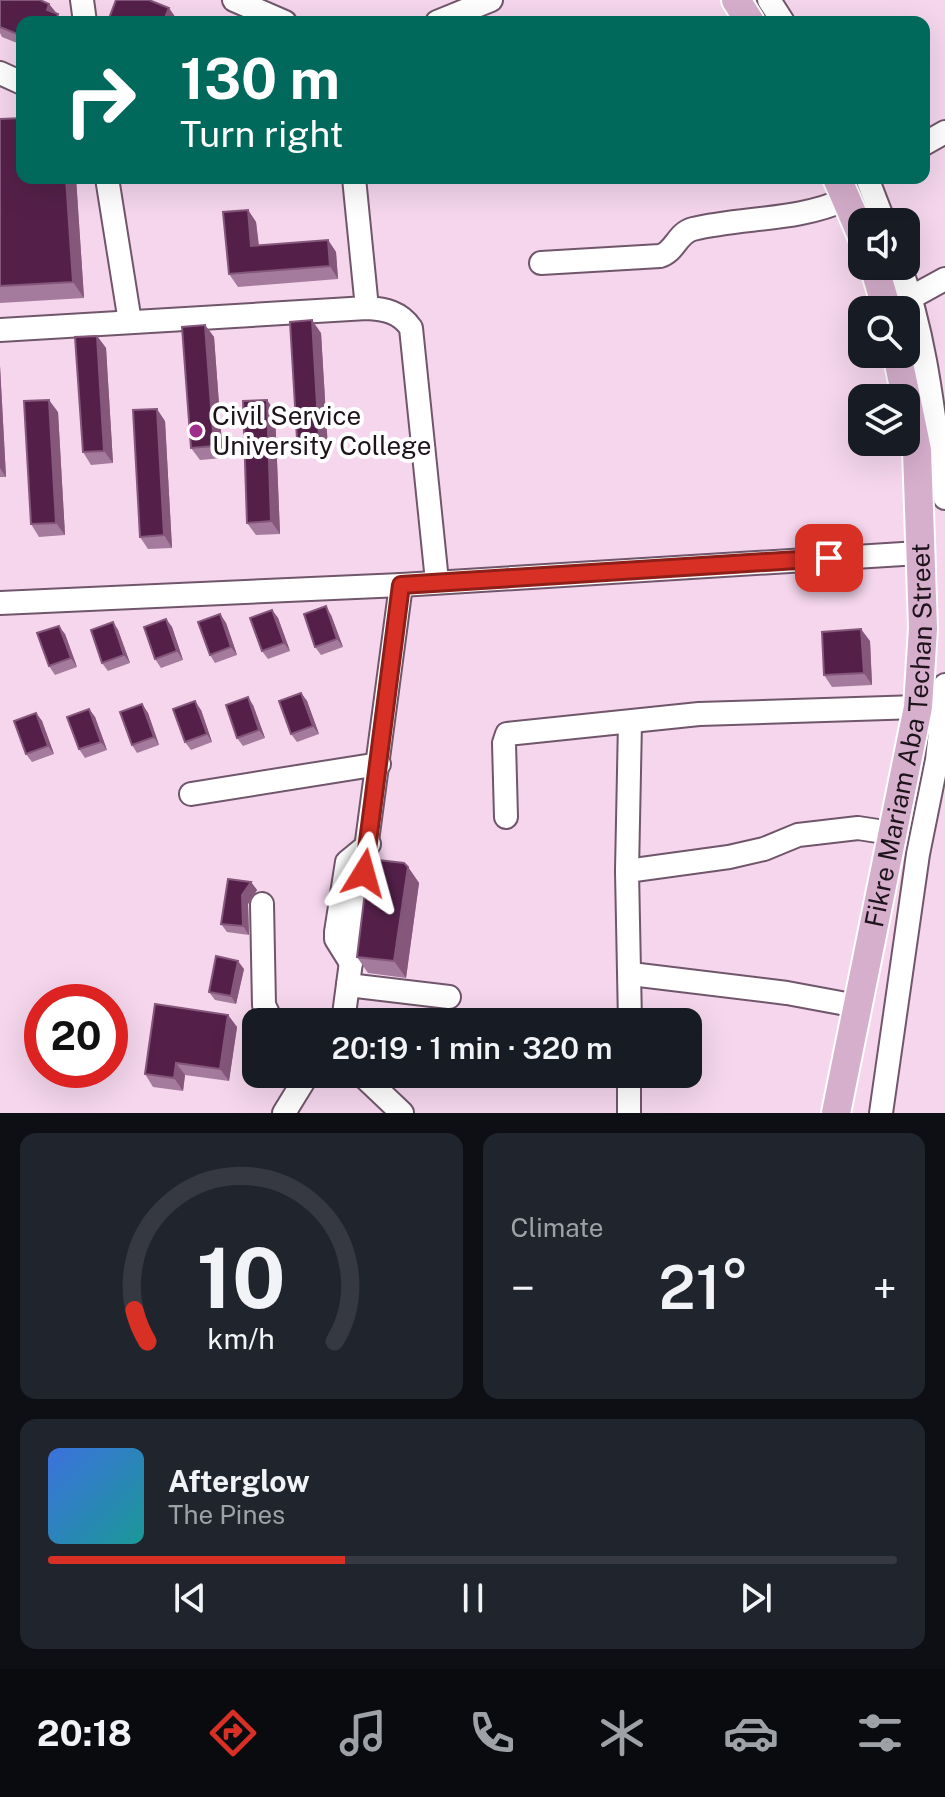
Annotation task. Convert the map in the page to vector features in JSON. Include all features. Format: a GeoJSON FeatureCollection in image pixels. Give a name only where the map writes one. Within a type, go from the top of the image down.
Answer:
{"type":"FeatureCollection","features":[{"type":"Feature","properties":{"kind":"main road"},"geometry":{"type":"LineString","coordinates":[[842,189],[850,208]]}},
{"type":"Feature","properties":{"kind":"main road","name":"Fikre Mariam Aba Techan Street"},"geometry":{"type":"LineString","coordinates":[[836,1113],[918,707],[923,628],[917,450],[900,368]]}},
{"type":"Feature","properties":{"kind":"street"},"geometry":{"type":"LineString","coordinates":[[234,0],[271,16]]}},
{"type":"Feature","properties":{"kind":"street"},"geometry":{"type":"LineString","coordinates":[[452,16],[491,0]]}},
{"type":"Feature","properties":{"kind":"street"},"geometry":{"type":"LineString","coordinates":[[108,184],[130,322]]}},
{"type":"Feature","properties":{"kind":"street"},"geometry":{"type":"LineString","coordinates":[[355,184],[367,308]]}},
{"type":"Feature","properties":{"kind":"street"},"geometry":{"type":"LineString","coordinates":[[869,184],[879,208]]}},
{"type":"Feature","properties":{"kind":"street"},"geometry":{"type":"LineString","coordinates":[[541,263],[660,256],[667,254],[688,230],[825,209],[842,189]]}},
{"type":"Feature","properties":{"kind":"street"},"geometry":{"type":"LineString","coordinates":[[914,296],[945,279]]}},
{"type":"Feature","properties":{"kind":"street"},"geometry":{"type":"LineString","coordinates":[[0,330],[386,309],[405,320],[411,328],[437,581]]}},
{"type":"Feature","properties":{"kind":"street"},"geometry":{"type":"LineString","coordinates":[[920,354],[927,371],[945,498]]}},
{"type":"Feature","properties":{"kind":"street"},"geometry":{"type":"LineString","coordinates":[[0,603],[401,585],[919,553]]}},
{"type":"Feature","properties":{"kind":"street"},"geometry":{"type":"LineString","coordinates":[[345,1008],[401,585]]}},
{"type":"Feature","properties":{"kind":"street"},"geometry":{"type":"LineString","coordinates":[[881,1113],[918,854],[937,760],[945,685]]}},
{"type":"Feature","properties":{"kind":"street"},"geometry":{"type":"LineString","coordinates":[[506,817],[504,743],[507,734],[699,714],[918,707]]}},
{"type":"Feature","properties":{"kind":"street"},"geometry":{"type":"LineString","coordinates":[[630,722],[627,871],[630,1008]]}},
{"type":"Feature","properties":{"kind":"street"},"geometry":{"type":"LineString","coordinates":[[191,794],[379,764]]}},
{"type":"Feature","properties":{"kind":"street"},"geometry":{"type":"LineString","coordinates":[[627,871],[729,857],[764,849],[798,835],[858,828],[891,833]]}},
{"type":"Feature","properties":{"kind":"street"},"geometry":{"type":"LineString","coordinates":[[262,904],[265,1008]]}},
{"type":"Feature","properties":{"kind":"street"},"geometry":{"type":"LineString","coordinates":[[631,974],[787,993],[857,1006]]}},
{"type":"Feature","properties":{"kind":"street"},"geometry":{"type":"LineString","coordinates":[[348,985],[449,997]]}},
{"type":"Feature","properties":{"kind":"street"},"geometry":{"type":"LineString","coordinates":[[284,1113],[299,1088]]}},
{"type":"Feature","properties":{"kind":"street"},"geometry":{"type":"LineString","coordinates":[[376,1088],[402,1113]]}},
{"type":"Feature","properties":{"kind":"street"},"geometry":{"type":"LineString","coordinates":[[629,1088],[629,1113]]}},
{"type":"Feature","properties":{"kind":"building"},"geometry":{"type":"Polygon","coordinates":[[[0,0],[40,0],[49,4],[47,10],[58,14],[16,16],[16,34],[0,27],[0,0]]]}},
{"type":"Feature","properties":{"kind":"building"},"geometry":{"type":"Polygon","coordinates":[[[116,0],[149,0],[169,8],[166,15],[169,16],[110,16],[116,0]]]}},
{"type":"Feature","properties":{"kind":"building"},"geometry":{"type":"Polygon","coordinates":[[[16,118],[16,184],[66,184],[73,282],[0,286],[0,119],[16,118]]]}},
{"type":"Feature","properties":{"kind":"building"},"geometry":{"type":"Polygon","coordinates":[[[248,210],[251,246],[328,240],[330,266],[229,274],[223,212],[248,210]]]}},
{"type":"Feature","properties":{"kind":"building"},"geometry":{"type":"Polygon","coordinates":[[[312,320],[319,438],[297,439],[290,322],[312,320]]]}},
{"type":"Feature","properties":{"kind":"building"},"geometry":{"type":"Polygon","coordinates":[[[205,325],[214,446],[191,448],[182,327],[205,325]]]}},
{"type":"Feature","properties":{"kind":"building"},"geometry":{"type":"Polygon","coordinates":[[[97,336],[104,451],[83,452],[75,337],[97,336]]]}},
{"type":"Feature","properties":{"kind":"building"},"geometry":{"type":"Polygon","coordinates":[[[49,400],[56,523],[31,524],[24,401],[49,400]]]}},
{"type":"Feature","properties":{"kind":"building"},"geometry":{"type":"Polygon","coordinates":[[[267,400],[271,521],[247,523],[243,401],[267,400]]]}},
{"type":"Feature","properties":{"kind":"building"},"geometry":{"type":"Polygon","coordinates":[[[157,409],[164,535],[140,537],[133,410],[157,409]]]}},
{"type":"Feature","properties":{"kind":"building"},"geometry":{"type":"Polygon","coordinates":[[[326,606],[337,639],[315,647],[304,614],[326,606]]]}},
{"type":"Feature","properties":{"kind":"building"},"geometry":{"type":"Polygon","coordinates":[[[272,610],[284,643],[262,651],[250,618],[272,610]]]}},
{"type":"Feature","properties":{"kind":"building"},"geometry":{"type":"Polygon","coordinates":[[[220,614],[231,647],[210,655],[198,622],[220,614]]]}},
{"type":"Feature","properties":{"kind":"building"},"geometry":{"type":"Polygon","coordinates":[[[166,619],[177,651],[155,659],[144,627],[166,619]]]}},
{"type":"Feature","properties":{"kind":"building"},"geometry":{"type":"Polygon","coordinates":[[[113,622],[124,655],[102,663],[91,630],[113,622]]]}},
{"type":"Feature","properties":{"kind":"building"},"geometry":{"type":"Polygon","coordinates":[[[59,626],[71,658],[49,666],[37,633],[59,626]]]}},
{"type":"Feature","properties":{"kind":"building"},"geometry":{"type":"Polygon","coordinates":[[[861,629],[864,673],[824,675],[822,632],[861,629]]]}},
{"type":"Feature","properties":{"kind":"building"},"geometry":{"type":"Polygon","coordinates":[[[301,693],[313,726],[291,734],[279,701],[301,693]]]}},
{"type":"Feature","properties":{"kind":"building"},"geometry":{"type":"Polygon","coordinates":[[[248,697],[259,730],[237,738],[226,705],[248,697]]]}},
{"type":"Feature","properties":{"kind":"building"},"geometry":{"type":"Polygon","coordinates":[[[195,701],[207,734],[185,742],[173,709],[195,701]]]}},
{"type":"Feature","properties":{"kind":"building"},"geometry":{"type":"Polygon","coordinates":[[[142,704],[154,737],[132,745],[120,712],[142,704]]]}},
{"type":"Feature","properties":{"kind":"building"},"geometry":{"type":"Polygon","coordinates":[[[89,709],[101,742],[79,749],[67,717],[89,709]]]}},
{"type":"Feature","properties":{"kind":"building"},"geometry":{"type":"Polygon","coordinates":[[[36,713],[48,746],[26,754],[14,721],[36,713]]]}},
{"type":"Feature","properties":{"kind":"building"},"geometry":{"type":"Polygon","coordinates":[[[369,859],[404,863],[408,867],[394,961],[357,957],[369,859]]]}},
{"type":"Feature","properties":{"kind":"building"},"geometry":{"type":"Polygon","coordinates":[[[228,879],[251,882],[242,895],[243,926],[221,924],[228,879]]]}},
{"type":"Feature","properties":{"kind":"building"},"geometry":{"type":"Polygon","coordinates":[[[216,956],[238,961],[231,996],[209,992],[216,956]]]}},
{"type":"Feature","properties":{"kind":"building"},"geometry":{"type":"Polygon","coordinates":[[[155,1004],[228,1015],[220,1069],[176,1063],[174,1078],[145,1074],[155,1004]]]}},
{"type":"Feature","properties":{"kind":"place","name":"Civil Service University College"},"geometry":{"type":"Point","coordinates":[196,431]}},
{"type":"Feature","properties":{"kind":"route"},"geometry":{"type":"LineString","coordinates":[[364,873],[401,585],[829,558]]}}]}
